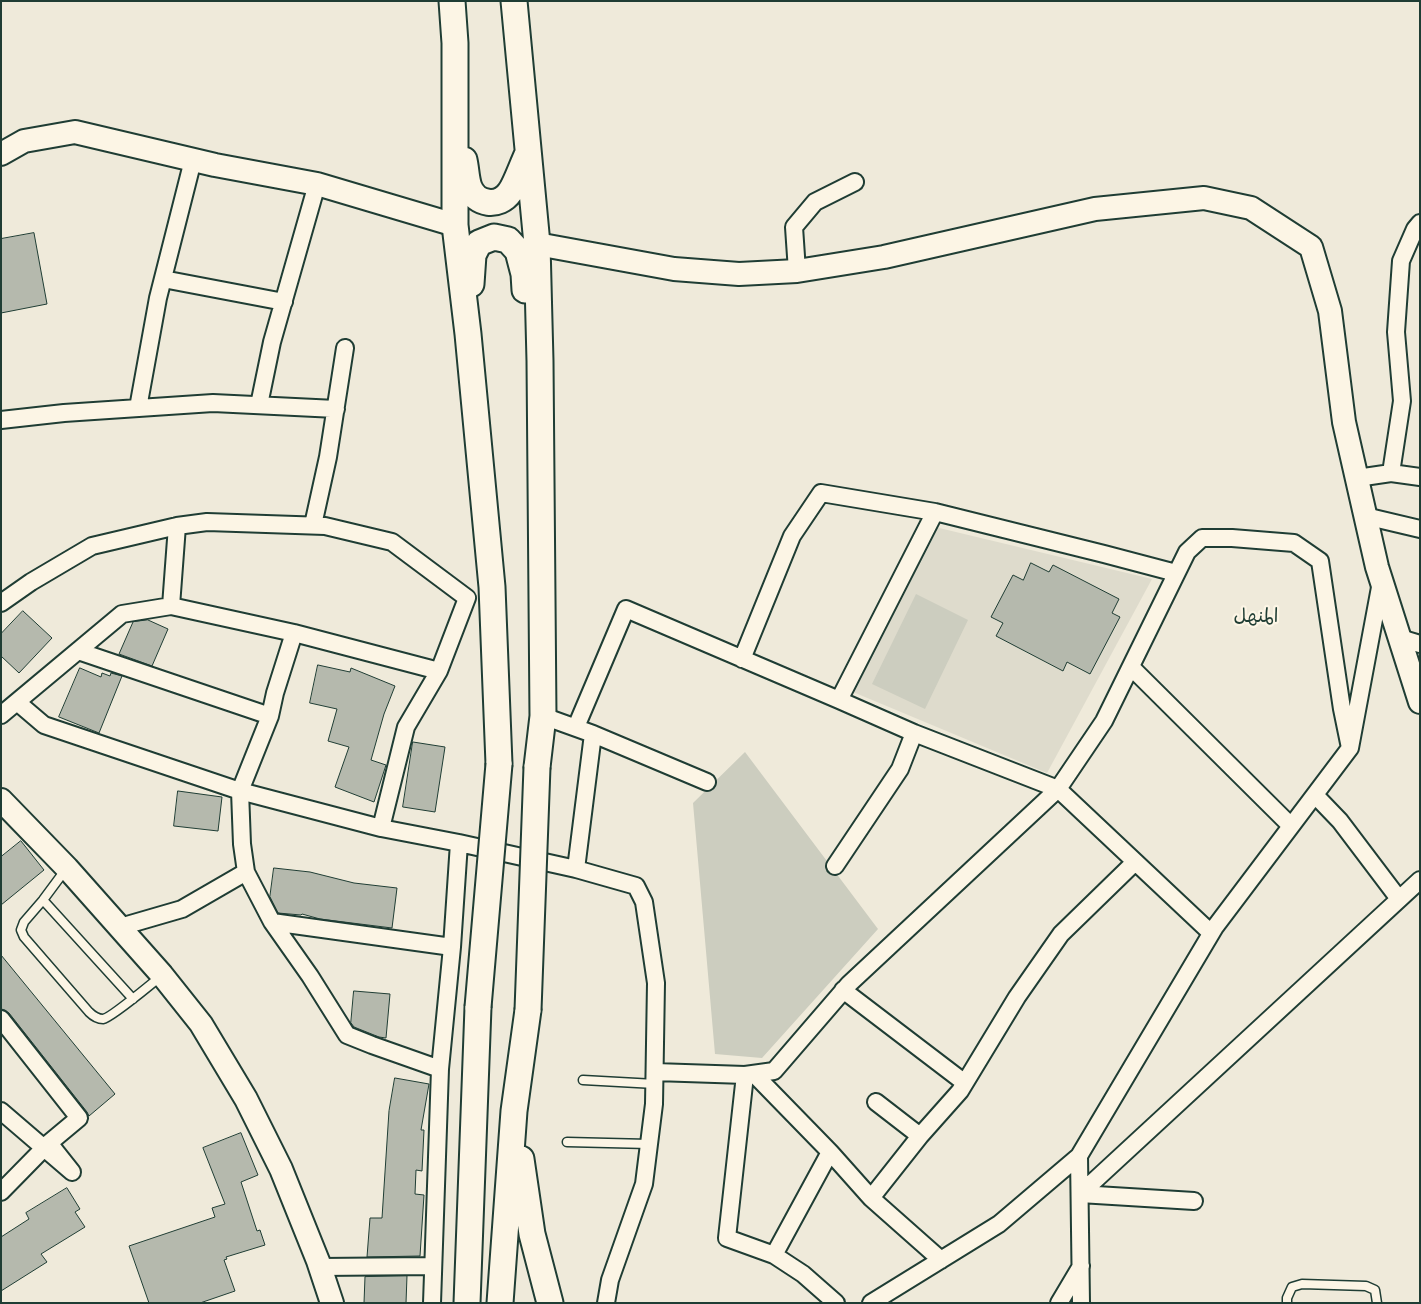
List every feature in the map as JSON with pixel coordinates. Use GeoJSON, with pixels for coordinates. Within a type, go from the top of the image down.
{"type":"FeatureCollection","features":[{"type":"Feature","properties":{"kind":"main road"},"geometry":{"type":"LineString","coordinates":[[452,1],[455,43],[455,225],[468,334],[492,588],[499,764],[478,1007],[467,1303]]}},
{"type":"Feature","properties":{"kind":"main road"},"geometry":{"type":"LineString","coordinates":[[500,1303],[514,1111],[528,1010],[537,767],[544,716],[540,361],[536,244],[514,1]]}},
{"type":"Feature","properties":{"kind":"main road"},"geometry":{"type":"LineString","coordinates":[[455,103],[469,188],[476,197],[488,203],[500,201],[510,192],[528,152]]}},
{"type":"Feature","properties":{"kind":"main road"},"geometry":{"type":"LineString","coordinates":[[468,334],[473,255],[480,243],[494,237],[508,240],[518,251],[524,274],[528,316],[540,361]]}},
{"type":"Feature","properties":{"kind":"main road"},"geometry":{"type":"LineString","coordinates":[[514,1111],[532,1234],[550,1303]]}},
{"type":"Feature","properties":{"kind":"street"},"geometry":{"type":"LineString","coordinates":[[1,154],[24,141],[75,132],[193,160],[317,184],[455,225]]}},
{"type":"Feature","properties":{"kind":"street"},"geometry":{"type":"LineString","coordinates":[[138,408],[158,298],[193,160]]}},
{"type":"Feature","properties":{"kind":"street"},"geometry":{"type":"LineString","coordinates":[[797,271],[794,227],[815,202],[855,182]]}},
{"type":"Feature","properties":{"kind":"street"},"geometry":{"type":"LineString","coordinates":[[259,405],[272,342],[317,184]]}},
{"type":"Feature","properties":{"kind":"street"},"geometry":{"type":"LineString","coordinates":[[536,244],[674,269],[739,274],[797,271],[884,257],[1094,209],[1204,198],[1251,208],[1311,247],[1330,311],[1344,422],[1365,516],[1381,580],[1410,641],[1420,702]]}},
{"type":"Feature","properties":{"kind":"street"},"geometry":{"type":"LineString","coordinates":[[1391,473],[1402,401],[1396,332],[1401,261],[1415,229],[1420,223]]}},
{"type":"Feature","properties":{"kind":"street"},"geometry":{"type":"LineString","coordinates":[[163,279],[284,302]]}},
{"type":"Feature","properties":{"kind":"street"},"geometry":{"type":"LineString","coordinates":[[313,525],[328,457],[345,348]]}},
{"type":"Feature","properties":{"kind":"street"},"geometry":{"type":"LineString","coordinates":[[1,420],[213,403],[336,410]]}},
{"type":"Feature","properties":{"kind":"street"},"geometry":{"type":"LineString","coordinates":[[1357,478],[1391,473],[1420,477]]}},
{"type":"Feature","properties":{"kind":"street"},"geometry":{"type":"LineString","coordinates":[[742,659],[792,536],[821,493],[935,512],[1176,573]]}},
{"type":"Feature","properties":{"kind":"street"},"geometry":{"type":"LineString","coordinates":[[839,700],[935,512]]}},
{"type":"Feature","properties":{"kind":"street"},"geometry":{"type":"LineString","coordinates":[[1365,516],[1420,529]]}},
{"type":"Feature","properties":{"kind":"street"},"geometry":{"type":"LineString","coordinates":[[1,603],[31,582],[92,546],[177,526],[207,522],[313,525],[325,526],[392,542],[466,598],[439,671],[406,727],[381,828]]}},
{"type":"Feature","properties":{"kind":"street"},"geometry":{"type":"LineString","coordinates":[[171,606],[177,526]]}},
{"type":"Feature","properties":{"kind":"street"},"geometry":{"type":"LineString","coordinates":[[655,1078],[750,1074],[774,1071],[843,990],[1058,789],[1104,721],[1187,552],[1202,538],[1232,538],[1294,543],[1320,561],[1342,709],[1350,748]]}},
{"type":"Feature","properties":{"kind":"street"},"geometry":{"type":"LineString","coordinates":[[871,1303],[999,1224],[1079,1156],[1211,933],[1350,748],[1381,580]]}},
{"type":"Feature","properties":{"kind":"street"},"geometry":{"type":"LineString","coordinates":[[1,715],[122,614],[171,606],[294,633],[439,671]]}},
{"type":"Feature","properties":{"kind":"street"},"geometry":{"type":"LineString","coordinates":[[576,727],[626,609],[914,734],[1058,789],[1211,933]]}},
{"type":"Feature","properties":{"kind":"street"},"geometry":{"type":"LineString","coordinates":[[294,633],[275,693],[270,716],[240,791],[242,844],[246,872],[272,922],[310,976],[347,1035],[440,1069]]}},
{"type":"Feature","properties":{"kind":"street"},"geometry":{"type":"LineString","coordinates":[[78,651],[270,716]]}},
{"type":"Feature","properties":{"kind":"street"},"geometry":{"type":"LineString","coordinates":[[1131,668],[1291,826]]}},
{"type":"Feature","properties":{"kind":"street"},"geometry":{"type":"LineString","coordinates":[[17,702],[44,725],[240,791],[381,828],[576,869],[636,886],[644,902],[656,983],[654,1104],[644,1184],[610,1280],[606,1303]]}},
{"type":"Feature","properties":{"kind":"street"},"geometry":{"type":"LineString","coordinates":[[544,716],[576,727],[707,782]]}},
{"type":"Feature","properties":{"kind":"street"},"geometry":{"type":"LineString","coordinates":[[576,869],[593,734]]}},
{"type":"Feature","properties":{"kind":"street"},"geometry":{"type":"LineString","coordinates":[[835,866],[900,768],[914,734]]}},
{"type":"Feature","properties":{"kind":"street"},"geometry":{"type":"LineString","coordinates":[[1315,795],[1340,821],[1399,900]]}},
{"type":"Feature","properties":{"kind":"street"},"geometry":{"type":"LineString","coordinates":[[1,800],[67,868],[120,927],[201,1024],[246,1099],[281,1169],[320,1267],[332,1303]]}},
{"type":"Feature","properties":{"kind":"street"},"geometry":{"type":"LineString","coordinates":[[432,1303],[440,1069],[452,946],[459,843]]}},
{"type":"Feature","properties":{"kind":"street"},"geometry":{"type":"LineString","coordinates":[[871,1198],[920,1136],[960,1091],[1016,997],[1061,934],[1135,862]]}},
{"type":"Feature","properties":{"kind":"street"},"geometry":{"type":"LineString","coordinates":[[120,927],[182,909],[246,872]]}},
{"type":"Feature","properties":{"kind":"street"},"geometry":{"type":"LineString","coordinates":[[1080,1194],[1420,880]]}},
{"type":"Feature","properties":{"kind":"street"},"geometry":{"type":"LineString","coordinates":[[272,922],[452,946]]}},
{"type":"Feature","properties":{"kind":"street"},"geometry":{"type":"LineString","coordinates":[[843,990],[965,1082]]}},
{"type":"Feature","properties":{"kind":"street"},"geometry":{"type":"LineString","coordinates":[[1,1019],[79,1118],[49,1143],[1,1192]]}},
{"type":"Feature","properties":{"kind":"street"},"geometry":{"type":"LineString","coordinates":[[750,1074],[830,1152],[871,1198],[941,1260]]}},
{"type":"Feature","properties":{"kind":"street"},"geometry":{"type":"LineString","coordinates":[[750,1074],[727,1238],[774,1255],[803,1274],[836,1303]]}},
{"type":"Feature","properties":{"kind":"street"},"geometry":{"type":"LineString","coordinates":[[876,1102],[920,1136]]}},
{"type":"Feature","properties":{"kind":"street"},"geometry":{"type":"LineString","coordinates":[[1,1111],[72,1172],[49,1143]]}},
{"type":"Feature","properties":{"kind":"street"},"geometry":{"type":"LineString","coordinates":[[774,1255],[830,1152]]}},
{"type":"Feature","properties":{"kind":"street"},"geometry":{"type":"LineString","coordinates":[[1079,1156],[1082,1264],[1081,1303]]}},
{"type":"Feature","properties":{"kind":"street"},"geometry":{"type":"LineString","coordinates":[[1080,1194],[1194,1201]]}},
{"type":"Feature","properties":{"kind":"street"},"geometry":{"type":"LineString","coordinates":[[1059,1303],[1082,1264]]}},
{"type":"Feature","properties":{"kind":"street"},"geometry":{"type":"LineString","coordinates":[[320,1267],[433,1266]]}},
{"type":"Feature","properties":{"kind":"lane"},"geometry":{"type":"LineString","coordinates":[[67,868],[24,922],[20,930],[24,938],[89,1012],[96,1018],[104,1019],[133,999],[162,975]]}},
{"type":"Feature","properties":{"kind":"lane"},"geometry":{"type":"LineString","coordinates":[[43,900],[133,999]]}},
{"type":"Feature","properties":{"kind":"lane"},"geometry":{"type":"LineString","coordinates":[[583,1080],[655,1078]]}},
{"type":"Feature","properties":{"kind":"lane"},"geometry":{"type":"LineString","coordinates":[[567,1142],[649,1144]]}},
{"type":"Feature","properties":{"kind":"lane"},"geometry":{"type":"LineString","coordinates":[[1287,1303],[1292,1287],[1302,1284],[1366,1286],[1375,1290],[1377,1303]]}},
{"type":"Feature","properties":{"kind":"shaded area"},"geometry":{"type":"Polygon","coordinates":[[[935,527],[1152,579],[1047,773],[853,692],[935,527]]]}},
{"type":"Feature","properties":{"kind":"shaded area"},"geometry":{"type":"Polygon","coordinates":[[[916,594],[968,620],[925,709],[872,684],[916,594]]]}},
{"type":"Feature","properties":{"kind":"shaded area"},"geometry":{"type":"Polygon","coordinates":[[[745,752],[878,929],[762,1058],[715,1054],[693,803],[745,752]]]}},
{"type":"Feature","properties":{"kind":"building"},"geometry":{"type":"Polygon","coordinates":[[[34,233],[47,304],[1,313],[1,239],[34,233]]]}},
{"type":"Feature","properties":{"kind":"building"},"geometry":{"type":"Polygon","coordinates":[[[1031,563],[1049,572],[1053,565],[1119,599],[1112,613],[1120,617],[1090,674],[1067,662],[1063,671],[996,636],[1003,623],[991,617],[1013,575],[1023,580],[1031,563]]]}},
{"type":"Feature","properties":{"kind":"building"},"geometry":{"type":"Polygon","coordinates":[[[23,611],[52,638],[19,673],[1,656],[1,634],[23,611]]]}},
{"type":"Feature","properties":{"kind":"building"},"geometry":{"type":"Polygon","coordinates":[[[148,620],[168,629],[152,666],[119,654],[133,622],[148,620]]]}},
{"type":"Feature","properties":{"kind":"building"},"geometry":{"type":"Polygon","coordinates":[[[318,665],[350,672],[351,668],[395,686],[384,714],[371,760],[386,765],[374,802],[335,787],[349,747],[328,741],[337,709],[310,703],[318,665]]]}},
{"type":"Feature","properties":{"kind":"building"},"geometry":{"type":"Polygon","coordinates":[[[80,668],[101,677],[102,673],[110,676],[111,673],[122,676],[99,733],[59,717],[80,668]]]}},
{"type":"Feature","properties":{"kind":"building"},"geometry":{"type":"Polygon","coordinates":[[[413,742],[445,747],[435,812],[403,807],[413,742]]]}},
{"type":"Feature","properties":{"kind":"building"},"geometry":{"type":"Polygon","coordinates":[[[178,791],[222,797],[218,831],[174,826],[178,791]]]}},
{"type":"Feature","properties":{"kind":"building"},"geometry":{"type":"Polygon","coordinates":[[[21,841],[44,870],[1,905],[1,857],[21,841]]]}},
{"type":"Feature","properties":{"kind":"building"},"geometry":{"type":"Polygon","coordinates":[[[274,868],[310,872],[354,883],[397,888],[392,928],[320,919],[302,914],[278,913],[270,897],[274,868]]]}},
{"type":"Feature","properties":{"kind":"building"},"geometry":{"type":"Polygon","coordinates":[[[1,955],[115,1094],[89,1116],[9,1013],[1,1009],[1,955]]]}},
{"type":"Feature","properties":{"kind":"building"},"geometry":{"type":"Polygon","coordinates":[[[354,991],[390,994],[386,1038],[354,1027],[351,1023],[354,991]]]}},
{"type":"Feature","properties":{"kind":"building"},"geometry":{"type":"Polygon","coordinates":[[[395,1078],[429,1084],[421,1130],[424,1130],[422,1171],[416,1170],[415,1194],[424,1195],[420,1256],[367,1257],[370,1218],[382,1218],[389,1111],[395,1078]]]}},
{"type":"Feature","properties":{"kind":"building"},"geometry":{"type":"Polygon","coordinates":[[[241,1133],[258,1175],[241,1182],[257,1231],[260,1230],[265,1245],[226,1257],[227,1259],[224,1260],[235,1291],[200,1303],[149,1303],[129,1246],[215,1217],[212,1208],[225,1204],[203,1148],[241,1133]]]}},
{"type":"Feature","properties":{"kind":"building"},"geometry":{"type":"Polygon","coordinates":[[[67,1188],[80,1209],[75,1212],[85,1227],[41,1254],[47,1262],[1,1291],[1,1237],[29,1219],[26,1213],[67,1188]]]}},
{"type":"Feature","properties":{"kind":"building"},"geometry":{"type":"Polygon","coordinates":[[[407,1276],[406,1303],[364,1303],[365,1277],[407,1276]]]}},
{"type":"Feature","properties":{"kind":"district","name":"المنهل"},"geometry":{"type":"Point","coordinates":[1256,619]}}]}
